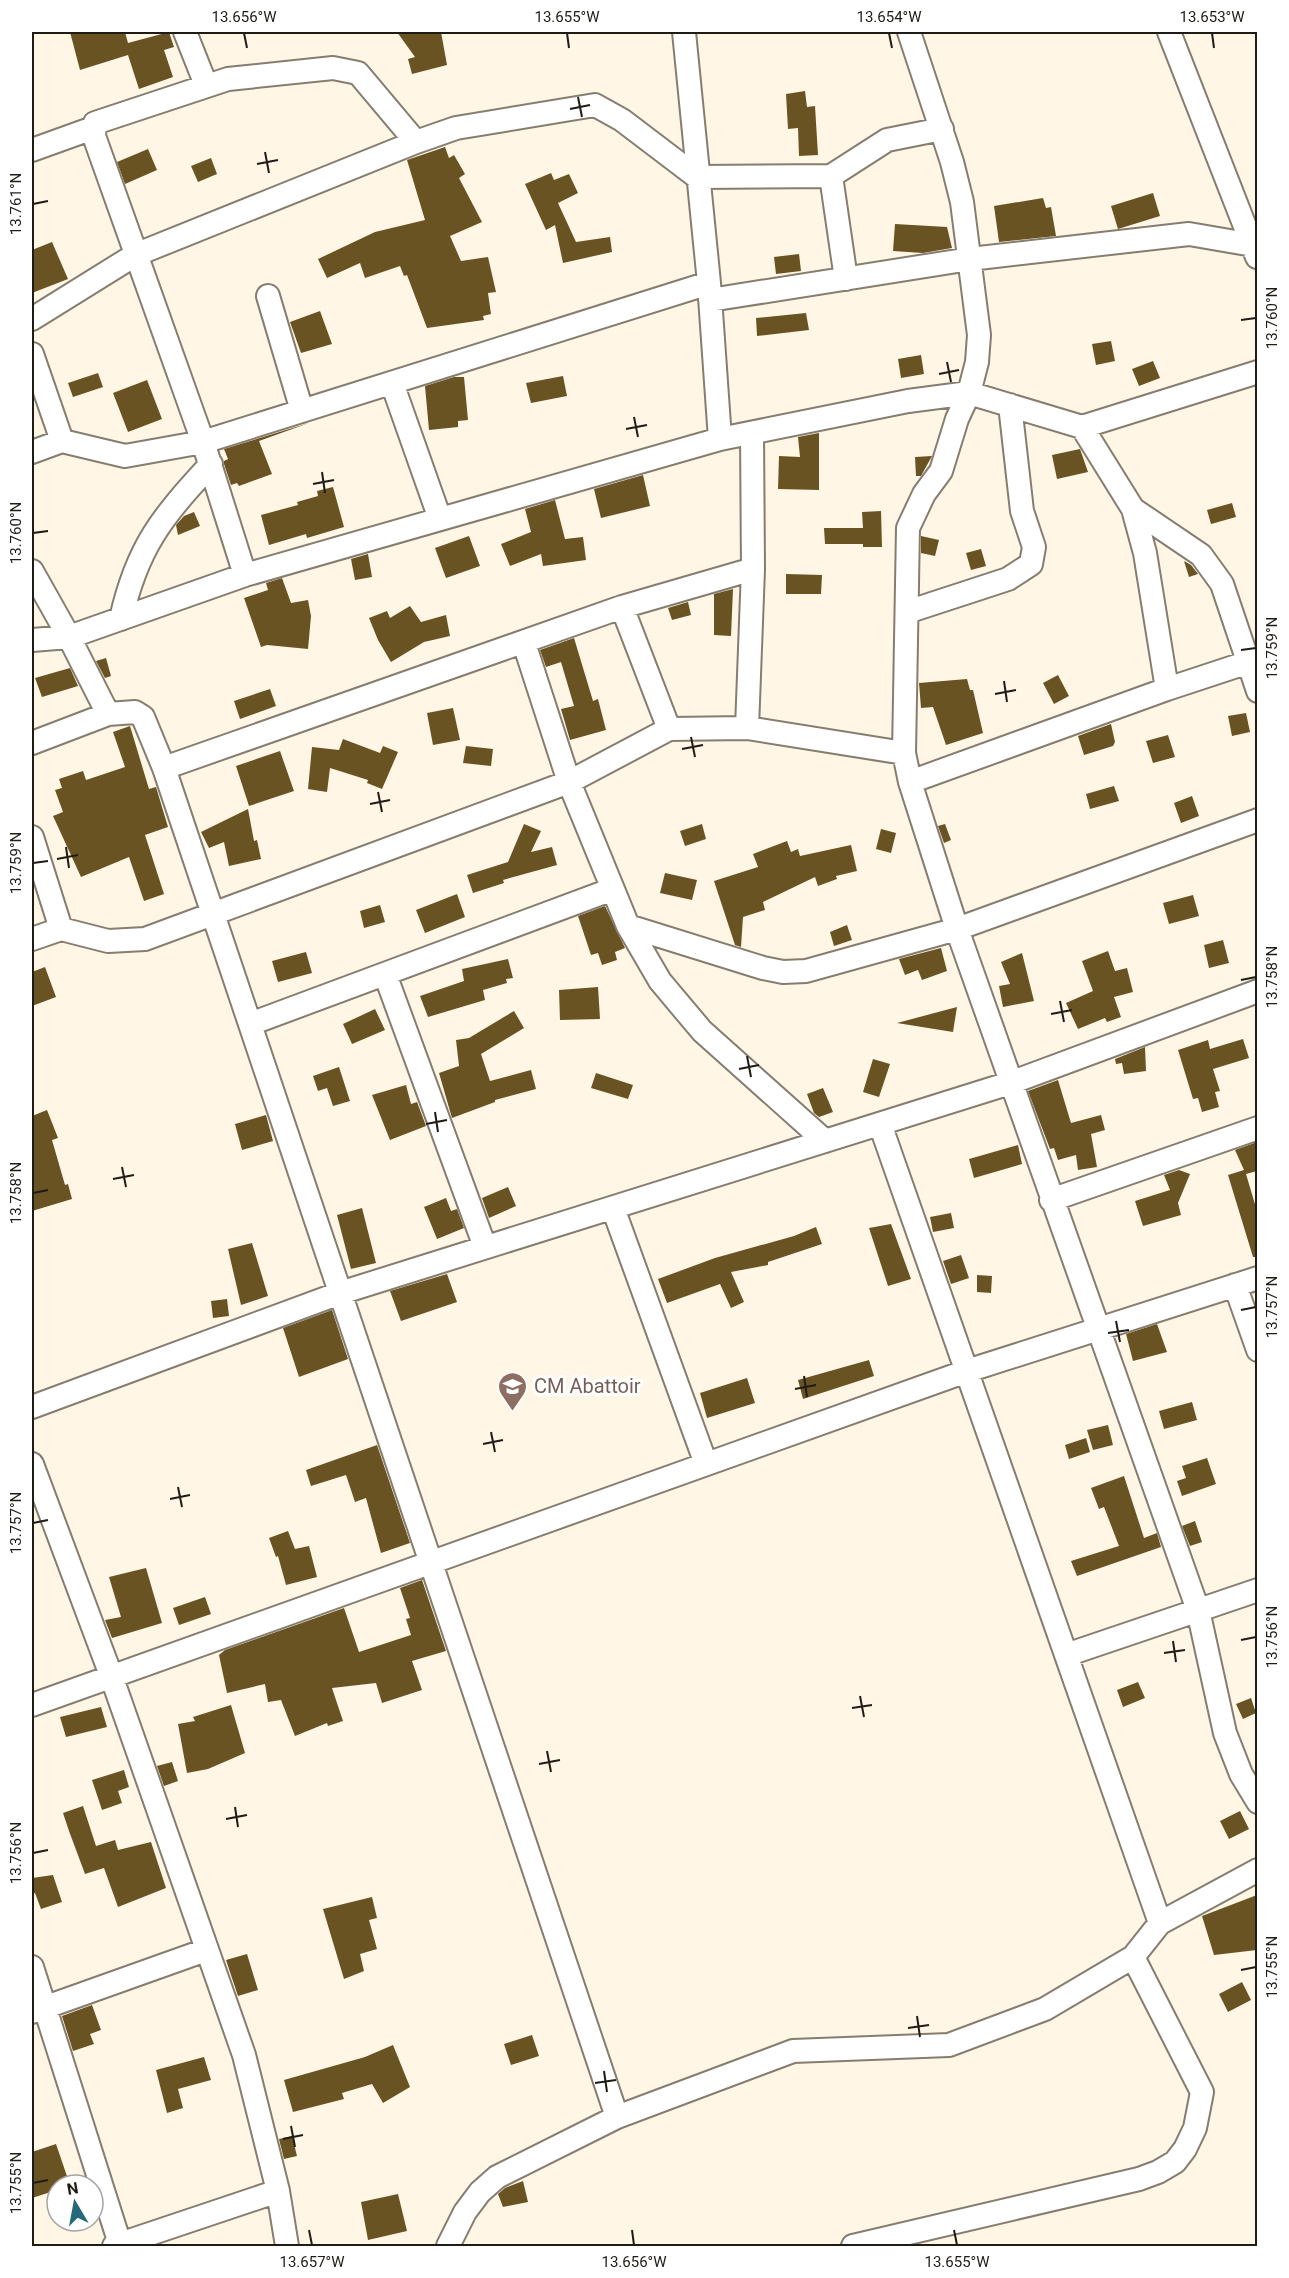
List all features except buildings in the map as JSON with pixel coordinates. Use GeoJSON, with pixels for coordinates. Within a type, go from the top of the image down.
{"type":"FeatureCollection","features":[{"type":"Feature","properties":{"kind":"street"},"geometry":{"type":"LineString","coordinates":[[185,32],[206,85]]}},
{"type":"Feature","properties":{"kind":"street"},"geometry":{"type":"LineString","coordinates":[[684,32],[710,291],[720,439]]}},
{"type":"Feature","properties":{"kind":"street"},"geometry":{"type":"LineString","coordinates":[[909,32],[942,129],[962,202],[979,335],[977,362],[969,393],[957,419],[941,471],[924,494],[908,528],[904,753],[910,782],[957,929],[1096,1329],[1198,1610],[1225,1733],[1241,1774],[1257,1802]]}},
{"type":"Feature","properties":{"kind":"street"},"geometry":{"type":"LineString","coordinates":[[1169,32],[1174,50],[1255,252]]}},
{"type":"Feature","properties":{"kind":"street"},"geometry":{"type":"LineString","coordinates":[[32,150],[93,128],[95,123],[206,85],[228,80],[333,68],[358,73],[416,142]]}},
{"type":"Feature","properties":{"kind":"street"},"geometry":{"type":"LineString","coordinates":[[32,319],[135,255],[456,128],[595,105],[622,120],[697,177],[831,176],[888,140],[942,129]]}},
{"type":"Feature","properties":{"kind":"street"},"geometry":{"type":"LineString","coordinates":[[93,128],[135,255],[203,442],[245,574]]}},
{"type":"Feature","properties":{"kind":"street"},"geometry":{"type":"LineString","coordinates":[[831,176],[846,279]]}},
{"type":"Feature","properties":{"kind":"street"},"geometry":{"type":"LineString","coordinates":[[32,452],[62,441],[125,456],[203,442],[392,383],[710,291],[846,279],[970,259],[1189,234],[1255,252]]}},
{"type":"Feature","properties":{"kind":"street"},"geometry":{"type":"LineString","coordinates":[[268,296],[302,411]]}},
{"type":"Feature","properties":{"kind":"street"},"geometry":{"type":"LineString","coordinates":[[32,354],[62,441]]}},
{"type":"Feature","properties":{"kind":"street"},"geometry":{"type":"LineString","coordinates":[[32,640],[69,637],[245,574],[720,439],[908,401],[969,393],[1082,427],[1257,372]]}},
{"type":"Feature","properties":{"kind":"street"},"geometry":{"type":"LineString","coordinates":[[392,383],[440,519]]}},
{"type":"Feature","properties":{"kind":"street"},"geometry":{"type":"LineString","coordinates":[[907,612],[1008,579],[1032,564],[1034,547],[1022,511],[1010,405]]}},
{"type":"Feature","properties":{"kind":"street"},"geometry":{"type":"LineString","coordinates":[[1082,427],[1132,509],[1145,553],[1167,689]]}},
{"type":"Feature","properties":{"kind":"street"},"geometry":{"type":"LineString","coordinates":[[747,728],[753,569],[752,433]]}},
{"type":"Feature","properties":{"kind":"street"},"geometry":{"type":"LineString","coordinates":[[121,619],[129,583],[154,529],[210,464]]}},
{"type":"Feature","properties":{"kind":"street"},"geometry":{"type":"LineString","coordinates":[[1132,509],[1201,555],[1222,584],[1252,661],[1257,691]]}},
{"type":"Feature","properties":{"kind":"street"},"geometry":{"type":"LineString","coordinates":[[164,768],[622,607],[753,569]]}},
{"type":"Feature","properties":{"kind":"street"},"geometry":{"type":"LineString","coordinates":[[32,571],[108,714]]}},
{"type":"Feature","properties":{"kind":"street"},"geometry":{"type":"LineString","coordinates":[[622,607],[669,729]]}},
{"type":"Feature","properties":{"kind":"street"},"geometry":{"type":"LineString","coordinates":[[524,643],[569,782],[628,926],[660,981],[702,1031],[825,1142]]}},
{"type":"Feature","properties":{"kind":"street"},"geometry":{"type":"LineString","coordinates":[[910,782],[1167,689],[1252,661]]}},
{"type":"Feature","properties":{"kind":"street"},"geometry":{"type":"LineString","coordinates":[[32,743],[108,714],[135,712],[142,717],[164,768],[617,2117]]}},
{"type":"Feature","properties":{"kind":"street"},"geometry":{"type":"LineString","coordinates":[[32,939],[61,929],[108,941],[145,939],[569,782],[669,729],[747,728],[904,753]]}},
{"type":"Feature","properties":{"kind":"street"},"geometry":{"type":"LineString","coordinates":[[628,926],[763,968],[783,972],[806,971],[957,929],[1257,820]]}},
{"type":"Feature","properties":{"kind":"street"},"geometry":{"type":"LineString","coordinates":[[32,837],[61,929]]}},
{"type":"Feature","properties":{"kind":"street"},"geometry":{"type":"LineString","coordinates":[[249,1024],[613,889]]}},
{"type":"Feature","properties":{"kind":"street"},"geometry":{"type":"LineString","coordinates":[[386,974],[485,1247]]}},
{"type":"Feature","properties":{"kind":"street"},"geometry":{"type":"LineString","coordinates":[[32,1407],[340,1293],[1010,1083],[1257,991]]}},
{"type":"Feature","properties":{"kind":"street"},"geometry":{"type":"LineString","coordinates":[[880,1124],[1160,1923]]}},
{"type":"Feature","properties":{"kind":"street"},"geometry":{"type":"LineString","coordinates":[[1051,1200],[1257,1128]]}},
{"type":"Feature","properties":{"kind":"street"},"geometry":{"type":"LineString","coordinates":[[613,1208],[706,1464]]}},
{"type":"Feature","properties":{"kind":"street"},"geometry":{"type":"LineString","coordinates":[[32,1706],[967,1371],[1257,1278]]}},
{"type":"Feature","properties":{"kind":"street"},"geometry":{"type":"LineString","coordinates":[[1235,1285],[1257,1350]]}},
{"type":"Feature","properties":{"kind":"street"},"geometry":{"type":"LineString","coordinates":[[32,1464],[112,1678],[244,2055],[278,2191],[287,2247]]}},
{"type":"Feature","properties":{"kind":"street"},"geometry":{"type":"LineString","coordinates":[[1066,1655],[1257,1590]]}},
{"type":"Feature","properties":{"kind":"street"},"geometry":{"type":"LineString","coordinates":[[448,2247],[465,2212],[480,2192],[497,2177],[617,2117],[793,2051],[949,2045],[1045,2009],[1133,1957],[1160,1923],[1257,1870]]}},
{"type":"Feature","properties":{"kind":"street"},"geometry":{"type":"LineString","coordinates":[[38,2010],[206,1950]]}},
{"type":"Feature","properties":{"kind":"street"},"geometry":{"type":"LineString","coordinates":[[854,2247],[1139,2179],[1175,2162],[1195,2128],[1202,2092],[1133,1957]]}},
{"type":"Feature","properties":{"kind":"street"},"geometry":{"type":"LineString","coordinates":[[32,1967],[38,2010],[117,2245],[278,2191]]}},
{"type":"Feature","properties":{"kind":"place","name":"CM Abattoir"},"geometry":{"type":"Point","coordinates":[513,1412]}}]}
